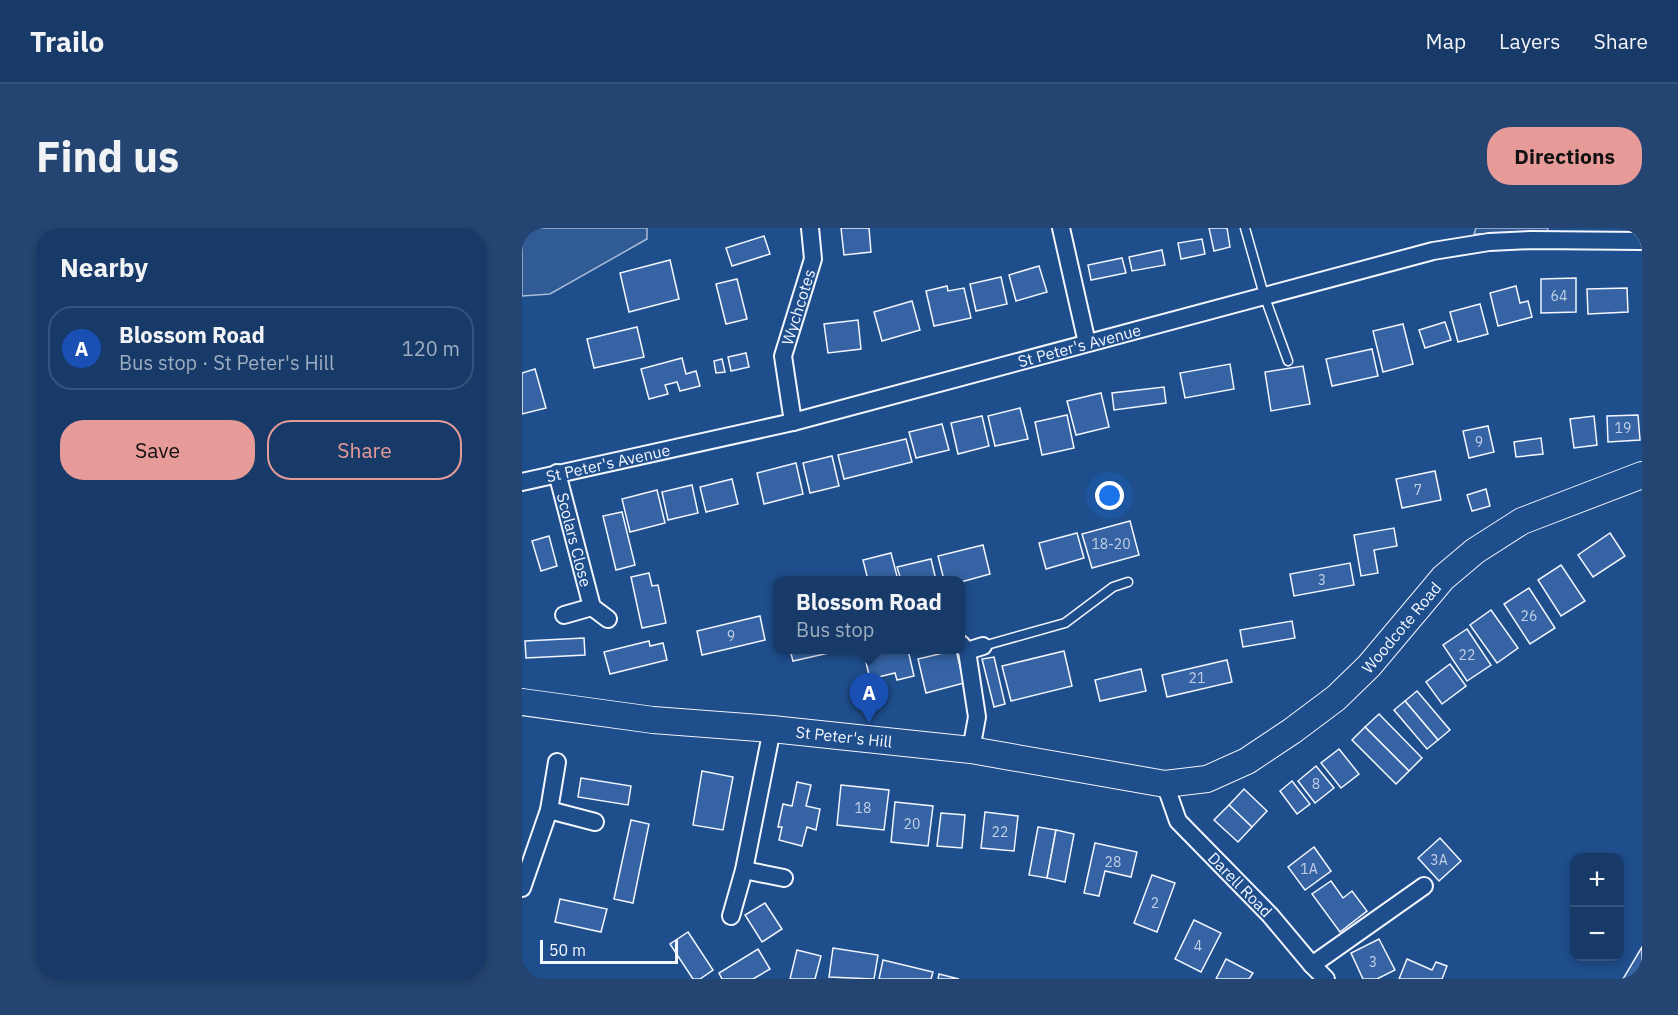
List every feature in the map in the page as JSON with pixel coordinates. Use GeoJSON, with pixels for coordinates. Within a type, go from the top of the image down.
{"type":"FeatureCollection","features":[{"type":"Feature","properties":{"kind":"main road","name":"Woodcote Road"},"geometry":{"type":"LineString","coordinates":[[1165,784],[1207,779],[1247,761],[1293,731],[1336,698],[1369,666],[1443,578],[1475,551],[1522,521],[1642,475]]}},
{"type":"Feature","properties":{"kind":"main road","name":"St Peter's Hill"},"geometry":{"type":"LineString","coordinates":[[522,702],[653,720],[772,729],[971,750],[1165,784]]}},
{"type":"Feature","properties":{"kind":"street","name":"Wychcotes"},"geometry":{"type":"LineString","coordinates":[[793,422],[783,356],[813,259],[810,228]]}},
{"type":"Feature","properties":{"kind":"street"},"geometry":{"type":"LineString","coordinates":[[1061,228],[1087,343]]}},
{"type":"Feature","properties":{"kind":"street","name":"St Peter's Avenue"},"geometry":{"type":"LineString","coordinates":[[522,482],[557,472],[793,422],[1433,251],[1532,234],[1642,241]]}},
{"type":"Feature","properties":{"kind":"street","name":"Scolars Close"},"geometry":{"type":"LineString","coordinates":[[557,472],[592,607],[608,619]]}},
{"type":"Feature","properties":{"kind":"street","name":"Scolars Close"},"geometry":{"type":"LineString","coordinates":[[564,615],[592,607]]}},
{"type":"Feature","properties":{"kind":"street"},"geometry":{"type":"LineString","coordinates":[[970,647],[977,717],[971,750]]}},
{"type":"Feature","properties":{"kind":"street"},"geometry":{"type":"LineString","coordinates":[[731,916],[744,870],[772,729]]}},
{"type":"Feature","properties":{"kind":"street"},"geometry":{"type":"LineString","coordinates":[[522,888],[549,810],[557,762]]}},
{"type":"Feature","properties":{"kind":"street","name":"Darell Road"},"geometry":{"type":"LineString","coordinates":[[1165,784],[1178,821],[1270,915],[1312,966],[1326,979]]}},
{"type":"Feature","properties":{"kind":"street"},"geometry":{"type":"LineString","coordinates":[[549,810],[595,822]]}},
{"type":"Feature","properties":{"kind":"street"},"geometry":{"type":"LineString","coordinates":[[744,870],[784,878]]}},
{"type":"Feature","properties":{"kind":"street"},"geometry":{"type":"LineString","coordinates":[[1312,966],[1424,886]]}},
{"type":"Feature","properties":{"kind":"lane"},"geometry":{"type":"LineString","coordinates":[[1245,228],[1264,295],[1288,361]]}},
{"type":"Feature","properties":{"kind":"lane"},"geometry":{"type":"LineString","coordinates":[[970,647],[1065,623],[1113,587],[1128,582]]}},
{"type":"Feature","properties":{"kind":"shaded area"},"geometry":{"type":"Polygon","coordinates":[[[532,228],[647,228],[647,239],[550,294],[522,296],[522,237],[532,228]]]}},
{"type":"Feature","properties":{"kind":"shaded area"},"geometry":{"type":"Polygon","coordinates":[[[1476,228],[1548,228],[1547,232],[1474,234],[1476,228]]]}},
{"type":"Feature","properties":{"kind":"building"},"geometry":{"type":"Polygon","coordinates":[[[841,228],[869,228],[871,252],[844,255],[841,228]]]}},
{"type":"Feature","properties":{"kind":"building"},"geometry":{"type":"Polygon","coordinates":[[[1209,228],[1227,228],[1230,247],[1214,251],[1209,228]]]}},
{"type":"Feature","properties":{"kind":"building"},"geometry":{"type":"Polygon","coordinates":[[[764,236],[770,254],[732,266],[726,248],[764,236]]]}},
{"type":"Feature","properties":{"kind":"building"},"geometry":{"type":"Polygon","coordinates":[[[1202,239],[1205,254],[1181,259],[1178,243],[1202,239]]]}},
{"type":"Feature","properties":{"kind":"building"},"geometry":{"type":"Polygon","coordinates":[[[1162,250],[1165,265],[1132,271],[1129,257],[1162,250]]]}},
{"type":"Feature","properties":{"kind":"building"},"geometry":{"type":"Polygon","coordinates":[[[1122,258],[1126,273],[1091,280],[1088,265],[1122,258]]]}},
{"type":"Feature","properties":{"kind":"building"},"geometry":{"type":"Polygon","coordinates":[[[670,260],[679,299],[629,312],[620,273],[670,260]]]}},
{"type":"Feature","properties":{"kind":"building"},"geometry":{"type":"Polygon","coordinates":[[[1039,266],[1047,292],[1016,301],[1009,275],[1039,266]]]}},
{"type":"Feature","properties":{"kind":"building"},"geometry":{"type":"Polygon","coordinates":[[[1001,277],[1007,304],[976,311],[970,284],[1001,277]]]}},
{"type":"Feature","properties":{"kind":"building"},"geometry":{"type":"Polygon","coordinates":[[[1576,278],[1576,312],[1541,313],[1541,279],[1576,278]]]}},
{"type":"Feature","properties":{"kind":"building"},"geometry":{"type":"Polygon","coordinates":[[[737,279],[747,319],[726,324],[716,284],[737,279]]]}},
{"type":"Feature","properties":{"kind":"building"},"geometry":{"type":"Polygon","coordinates":[[[947,286],[948,291],[964,288],[971,318],[934,326],[926,291],[947,286]]]}},
{"type":"Feature","properties":{"kind":"building"},"geometry":{"type":"Polygon","coordinates":[[[1516,286],[1520,303],[1528,301],[1532,317],[1498,326],[1490,293],[1516,286]]]}},
{"type":"Feature","properties":{"kind":"building"},"geometry":{"type":"Polygon","coordinates":[[[1627,288],[1628,312],[1588,314],[1587,289],[1627,288]]]}},
{"type":"Feature","properties":{"kind":"building"},"geometry":{"type":"Polygon","coordinates":[[[912,301],[920,330],[882,341],[874,312],[912,301]]]}},
{"type":"Feature","properties":{"kind":"building"},"geometry":{"type":"Polygon","coordinates":[[[1480,304],[1488,334],[1458,342],[1450,312],[1480,304]]]}},
{"type":"Feature","properties":{"kind":"building"},"geometry":{"type":"Polygon","coordinates":[[[858,320],[861,349],[828,353],[824,324],[858,320]]]}},
{"type":"Feature","properties":{"kind":"building"},"geometry":{"type":"Polygon","coordinates":[[[1445,322],[1451,340],[1425,348],[1419,330],[1445,322]]]}},
{"type":"Feature","properties":{"kind":"building"},"geometry":{"type":"Polygon","coordinates":[[[1403,324],[1413,364],[1383,372],[1373,331],[1403,324]]]}},
{"type":"Feature","properties":{"kind":"building"},"geometry":{"type":"Polygon","coordinates":[[[637,327],[644,357],[594,368],[587,339],[637,327]]]}},
{"type":"Feature","properties":{"kind":"building"},"geometry":{"type":"Polygon","coordinates":[[[1372,349],[1378,376],[1332,386],[1326,359],[1372,349]]]}},
{"type":"Feature","properties":{"kind":"building"},"geometry":{"type":"Polygon","coordinates":[[[746,353],[749,367],[731,371],[728,357],[746,353]]]}},
{"type":"Feature","properties":{"kind":"building"},"geometry":{"type":"Polygon","coordinates":[[[682,358],[686,374],[696,371],[700,386],[680,391],[677,382],[665,385],[668,394],[649,399],[641,369],[682,358]]]}},
{"type":"Feature","properties":{"kind":"building"},"geometry":{"type":"Polygon","coordinates":[[[722,359],[725,372],[716,373],[714,361],[722,359]]]}},
{"type":"Feature","properties":{"kind":"building"},"geometry":{"type":"Polygon","coordinates":[[[1230,364],[1234,389],[1185,398],[1180,373],[1230,364]]]}},
{"type":"Feature","properties":{"kind":"building"},"geometry":{"type":"Polygon","coordinates":[[[1303,366],[1310,404],[1271,411],[1265,372],[1303,366]]]}},
{"type":"Feature","properties":{"kind":"building"},"geometry":{"type":"Polygon","coordinates":[[[535,369],[546,408],[522,414],[522,373],[535,369]]]}},
{"type":"Feature","properties":{"kind":"building"},"geometry":{"type":"Polygon","coordinates":[[[1164,387],[1166,403],[1114,410],[1112,393],[1164,387]]]}},
{"type":"Feature","properties":{"kind":"building"},"geometry":{"type":"Polygon","coordinates":[[[1101,393],[1109,427],[1076,435],[1067,401],[1101,393]]]}},
{"type":"Feature","properties":{"kind":"building"},"geometry":{"type":"Polygon","coordinates":[[[1020,408],[1028,439],[995,446],[988,416],[1020,408]]]}},
{"type":"Feature","properties":{"kind":"building"},"geometry":{"type":"Polygon","coordinates":[[[1067,415],[1074,448],[1042,455],[1035,422],[1067,415]]]}},
{"type":"Feature","properties":{"kind":"building"},"geometry":{"type":"Polygon","coordinates":[[[1638,415],[1640,440],[1608,442],[1607,416],[1638,415]]]}},
{"type":"Feature","properties":{"kind":"building"},"geometry":{"type":"Polygon","coordinates":[[[982,416],[989,446],[958,454],[951,423],[982,416]]]}},
{"type":"Feature","properties":{"kind":"building"},"geometry":{"type":"Polygon","coordinates":[[[1594,416],[1597,445],[1574,448],[1570,419],[1594,416]]]}},
{"type":"Feature","properties":{"kind":"building"},"geometry":{"type":"Polygon","coordinates":[[[942,424],[949,450],[916,458],[909,432],[942,424]]]}},
{"type":"Feature","properties":{"kind":"building"},"geometry":{"type":"Polygon","coordinates":[[[1488,426],[1494,452],[1469,458],[1463,431],[1488,426]]]}},
{"type":"Feature","properties":{"kind":"building"},"geometry":{"type":"Polygon","coordinates":[[[1541,438],[1543,454],[1516,457],[1514,442],[1541,438]]]}},
{"type":"Feature","properties":{"kind":"building"},"geometry":{"type":"Polygon","coordinates":[[[906,439],[912,462],[844,479],[838,455],[906,439]]]}},
{"type":"Feature","properties":{"kind":"building"},"geometry":{"type":"Polygon","coordinates":[[[832,456],[839,486],[810,493],[803,463],[832,456]]]}},
{"type":"Feature","properties":{"kind":"building"},"geometry":{"type":"Polygon","coordinates":[[[796,463],[803,494],[764,504],[757,473],[796,463]]]}},
{"type":"Feature","properties":{"kind":"building"},"geometry":{"type":"Polygon","coordinates":[[[1435,471],[1441,500],[1402,508],[1396,479],[1435,471]]]}},
{"type":"Feature","properties":{"kind":"building"},"geometry":{"type":"Polygon","coordinates":[[[732,479],[738,504],[706,512],[700,487],[732,479]]]}},
{"type":"Feature","properties":{"kind":"building"},"geometry":{"type":"Polygon","coordinates":[[[692,485],[698,513],[668,520],[662,492],[692,485]]]}},
{"type":"Feature","properties":{"kind":"building"},"geometry":{"type":"Polygon","coordinates":[[[1486,489],[1490,506],[1472,511],[1467,495],[1486,489]]]}},
{"type":"Feature","properties":{"kind":"building"},"geometry":{"type":"Polygon","coordinates":[[[657,490],[665,523],[630,532],[622,499],[657,490]]]}},
{"type":"Feature","properties":{"kind":"building"},"geometry":{"type":"Polygon","coordinates":[[[622,512],[635,565],[616,570],[603,516],[622,512]]]}},
{"type":"Feature","properties":{"kind":"building"},"geometry":{"type":"Polygon","coordinates":[[[1130,521],[1139,555],[1092,568],[1082,534],[1130,521]]]}},
{"type":"Feature","properties":{"kind":"building"},"geometry":{"type":"Polygon","coordinates":[[[1394,528],[1397,546],[1374,550],[1378,573],[1361,576],[1354,535],[1394,528]]]}},
{"type":"Feature","properties":{"kind":"building"},"geometry":{"type":"Polygon","coordinates":[[[1077,533],[1084,558],[1046,569],[1039,543],[1077,533]]]}},
{"type":"Feature","properties":{"kind":"building"},"geometry":{"type":"Polygon","coordinates":[[[1610,533],[1625,556],[1593,577],[1578,555],[1610,533]]]}},
{"type":"Feature","properties":{"kind":"building"},"geometry":{"type":"Polygon","coordinates":[[[549,536],[557,566],[541,571],[532,541],[549,536]]]}},
{"type":"Feature","properties":{"kind":"building"},"geometry":{"type":"Polygon","coordinates":[[[983,545],[990,574],[965,581],[965,576],[943,576],[938,556],[983,545]]]}},
{"type":"Feature","properties":{"kind":"building"},"geometry":{"type":"Polygon","coordinates":[[[891,553],[897,576],[867,576],[863,560],[891,553]]]}},
{"type":"Feature","properties":{"kind":"building"},"geometry":{"type":"Polygon","coordinates":[[[931,559],[935,576],[900,576],[897,567],[931,559]]]}},
{"type":"Feature","properties":{"kind":"building"},"geometry":{"type":"Polygon","coordinates":[[[1350,563],[1354,585],[1294,596],[1290,574],[1350,563]]]}},
{"type":"Feature","properties":{"kind":"building"},"geometry":{"type":"Polygon","coordinates":[[[1561,565],[1585,601],[1561,616],[1538,580],[1561,565]]]}},
{"type":"Feature","properties":{"kind":"building"},"geometry":{"type":"Polygon","coordinates":[[[649,573],[652,586],[658,585],[666,623],[642,628],[631,577],[649,573]]]}},
{"type":"Feature","properties":{"kind":"building"},"geometry":{"type":"Polygon","coordinates":[[[1529,588],[1555,628],[1530,644],[1504,604],[1529,588]]]}},
{"type":"Feature","properties":{"kind":"building"},"geometry":{"type":"Polygon","coordinates":[[[1491,610],[1518,648],[1497,663],[1470,625],[1491,610]]]}},
{"type":"Feature","properties":{"kind":"building"},"geometry":{"type":"Polygon","coordinates":[[[760,616],[765,640],[702,655],[697,631],[760,616]]]}},
{"type":"Feature","properties":{"kind":"building"},"geometry":{"type":"Polygon","coordinates":[[[1292,621],[1295,638],[1243,647],[1240,630],[1292,621]]]}},
{"type":"Feature","properties":{"kind":"building"},"geometry":{"type":"Polygon","coordinates":[[[1467,629],[1491,665],[1467,681],[1443,645],[1467,629]]]}},
{"type":"Feature","properties":{"kind":"building"},"geometry":{"type":"Polygon","coordinates":[[[584,638],[585,655],[526,658],[525,641],[584,638]]]}},
{"type":"Feature","properties":{"kind":"building"},"geometry":{"type":"Polygon","coordinates":[[[649,641],[650,646],[663,643],[667,660],[610,674],[604,652],[649,641]]]}},
{"type":"Feature","properties":{"kind":"building"},"geometry":{"type":"Polygon","coordinates":[[[1064,651],[1072,686],[1011,701],[1002,666],[1064,651]]]}},
{"type":"Feature","properties":{"kind":"building"},"geometry":{"type":"Polygon","coordinates":[[[791,654],[824,654],[793,661],[791,654]]]}},
{"type":"Feature","properties":{"kind":"building"},"geometry":{"type":"Polygon","coordinates":[[[864,654],[909,654],[914,676],[897,680],[895,673],[870,679],[864,654]]]}},
{"type":"Feature","properties":{"kind":"building"},"geometry":{"type":"Polygon","coordinates":[[[939,654],[957,654],[964,683],[926,693],[918,659],[939,654]]]}},
{"type":"Feature","properties":{"kind":"building"},"geometry":{"type":"Polygon","coordinates":[[[994,657],[1005,704],[994,707],[982,659],[994,657]]]}},
{"type":"Feature","properties":{"kind":"building"},"geometry":{"type":"Polygon","coordinates":[[[1227,660],[1232,682],[1167,697],[1162,675],[1227,660]]]}},
{"type":"Feature","properties":{"kind":"building"},"geometry":{"type":"Polygon","coordinates":[[[1450,664],[1466,686],[1442,704],[1426,682],[1450,664]]]}},
{"type":"Feature","properties":{"kind":"building"},"geometry":{"type":"Polygon","coordinates":[[[1141,669],[1146,691],[1100,701],[1095,680],[1141,669]]]}},
{"type":"Feature","properties":{"kind":"building"},"geometry":{"type":"Polygon","coordinates":[[[1417,691],[1450,730],[1438,740],[1405,701],[1417,691]]]}},
{"type":"Feature","properties":{"kind":"building"},"geometry":{"type":"Polygon","coordinates":[[[1405,701],[1438,740],[1427,749],[1394,710],[1405,701]]]}},
{"type":"Feature","properties":{"kind":"building"},"geometry":{"type":"Polygon","coordinates":[[[1379,714],[1422,758],[1409,771],[1365,727],[1379,714]]]}},
{"type":"Feature","properties":{"kind":"building"},"geometry":{"type":"Polygon","coordinates":[[[1365,727],[1409,771],[1396,784],[1352,740],[1365,727]]]}},
{"type":"Feature","properties":{"kind":"building"},"geometry":{"type":"Polygon","coordinates":[[[1339,749],[1359,774],[1341,788],[1321,763],[1339,749]]]}},
{"type":"Feature","properties":{"kind":"building"},"geometry":{"type":"Polygon","coordinates":[[[1316,766],[1334,788],[1315,803],[1298,781],[1316,766]]]}},
{"type":"Feature","properties":{"kind":"building"},"geometry":{"type":"Polygon","coordinates":[[[702,771],[733,777],[723,830],[693,825],[702,771]]]}},
{"type":"Feature","properties":{"kind":"building"},"geometry":{"type":"Polygon","coordinates":[[[581,778],[631,786],[628,805],[578,797],[581,778]]]}},
{"type":"Feature","properties":{"kind":"building"},"geometry":{"type":"Polygon","coordinates":[[[1292,781],[1310,804],[1297,814],[1280,791],[1292,781]]]}},
{"type":"Feature","properties":{"kind":"building"},"geometry":{"type":"Polygon","coordinates":[[[797,782],[811,785],[806,806],[820,809],[816,830],[807,827],[802,846],[779,840],[782,827],[778,827],[783,804],[792,806],[797,782]]]}},
{"type":"Feature","properties":{"kind":"building"},"geometry":{"type":"Polygon","coordinates":[[[841,785],[889,790],[884,830],[837,825],[841,785]]]}},
{"type":"Feature","properties":{"kind":"building"},"geometry":{"type":"Polygon","coordinates":[[[1244,789],[1267,811],[1252,827],[1229,805],[1244,789]]]}},
{"type":"Feature","properties":{"kind":"building"},"geometry":{"type":"Polygon","coordinates":[[[895,802],[933,806],[928,846],[891,842],[895,802]]]}},
{"type":"Feature","properties":{"kind":"building"},"geometry":{"type":"Polygon","coordinates":[[[1229,805],[1252,827],[1238,842],[1214,820],[1229,805]]]}},
{"type":"Feature","properties":{"kind":"building"},"geometry":{"type":"Polygon","coordinates":[[[985,812],[1018,816],[1014,851],[981,848],[985,812]]]}},
{"type":"Feature","properties":{"kind":"building"},"geometry":{"type":"Polygon","coordinates":[[[941,813],[965,815],[962,848],[937,846],[941,813]]]}},
{"type":"Feature","properties":{"kind":"building"},"geometry":{"type":"Polygon","coordinates":[[[631,820],[649,824],[633,903],[614,899],[631,820]]]}},
{"type":"Feature","properties":{"kind":"building"},"geometry":{"type":"Polygon","coordinates":[[[1038,827],[1056,830],[1047,878],[1029,875],[1038,827]]]}},
{"type":"Feature","properties":{"kind":"building"},"geometry":{"type":"Polygon","coordinates":[[[1056,830],[1074,834],[1065,882],[1047,878],[1056,830]]]}},
{"type":"Feature","properties":{"kind":"building"},"geometry":{"type":"Polygon","coordinates":[[[1440,838],[1461,861],[1439,881],[1418,858],[1440,838]]]}},
{"type":"Feature","properties":{"kind":"building"},"geometry":{"type":"Polygon","coordinates":[[[1095,843],[1137,852],[1131,877],[1105,871],[1099,896],[1084,893],[1095,843]]]}},
{"type":"Feature","properties":{"kind":"building"},"geometry":{"type":"Polygon","coordinates":[[[1314,847],[1331,871],[1305,890],[1288,867],[1314,847]]]}},
{"type":"Feature","properties":{"kind":"building"},"geometry":{"type":"Polygon","coordinates":[[[1152,875],[1175,883],[1157,932],[1134,923],[1152,875]]]}},
{"type":"Feature","properties":{"kind":"building"},"geometry":{"type":"Polygon","coordinates":[[[1331,881],[1343,898],[1352,891],[1367,911],[1340,932],[1312,894],[1331,881]]]}},
{"type":"Feature","properties":{"kind":"building"},"geometry":{"type":"Polygon","coordinates":[[[560,899],[607,909],[601,932],[555,922],[560,899]]]}},
{"type":"Feature","properties":{"kind":"building"},"geometry":{"type":"Polygon","coordinates":[[[765,903],[782,929],[762,942],[745,915],[765,903]]]}},
{"type":"Feature","properties":{"kind":"building"},"geometry":{"type":"Polygon","coordinates":[[[1194,920],[1221,933],[1201,972],[1175,959],[1194,920]]]}},
{"type":"Feature","properties":{"kind":"building"},"geometry":{"type":"Polygon","coordinates":[[[688,932],[713,970],[700,979],[693,979],[670,944],[688,932]]]}},
{"type":"Feature","properties":{"kind":"building"},"geometry":{"type":"Polygon","coordinates":[[[1379,939],[1395,970],[1377,979],[1363,979],[1351,953],[1379,939]]]}},
{"type":"Feature","properties":{"kind":"building"},"geometry":{"type":"Polygon","coordinates":[[[1642,947],[1642,979],[1623,979],[1642,947]]]}},
{"type":"Feature","properties":{"kind":"building"},"geometry":{"type":"Polygon","coordinates":[[[833,948],[878,955],[874,979],[829,977],[833,948]]]}},
{"type":"Feature","properties":{"kind":"building"},"geometry":{"type":"Polygon","coordinates":[[[758,949],[770,969],[753,979],[722,979],[719,973],[758,949]]]}},
{"type":"Feature","properties":{"kind":"building"},"geometry":{"type":"Polygon","coordinates":[[[797,950],[821,956],[815,979],[790,979],[797,950]]]}},
{"type":"Feature","properties":{"kind":"building"},"geometry":{"type":"Polygon","coordinates":[[[1226,959],[1253,973],[1249,979],[1216,979],[1226,959]]]}},
{"type":"Feature","properties":{"kind":"building"},"geometry":{"type":"Polygon","coordinates":[[[1407,959],[1432,970],[1436,962],[1447,966],[1442,979],[1399,979],[1407,959]]]}},
{"type":"Feature","properties":{"kind":"building"},"geometry":{"type":"Polygon","coordinates":[[[883,960],[933,972],[931,979],[879,979],[883,960]]]}},
{"type":"Feature","properties":{"kind":"building"},"geometry":{"type":"Polygon","coordinates":[[[939,974],[959,979],[938,979],[939,974]]]}},
{"type":"Feature","properties":{"kind":"place","name":"Blossom Road"},"geometry":{"type":"Point","coordinates":[869,723]}}]}
